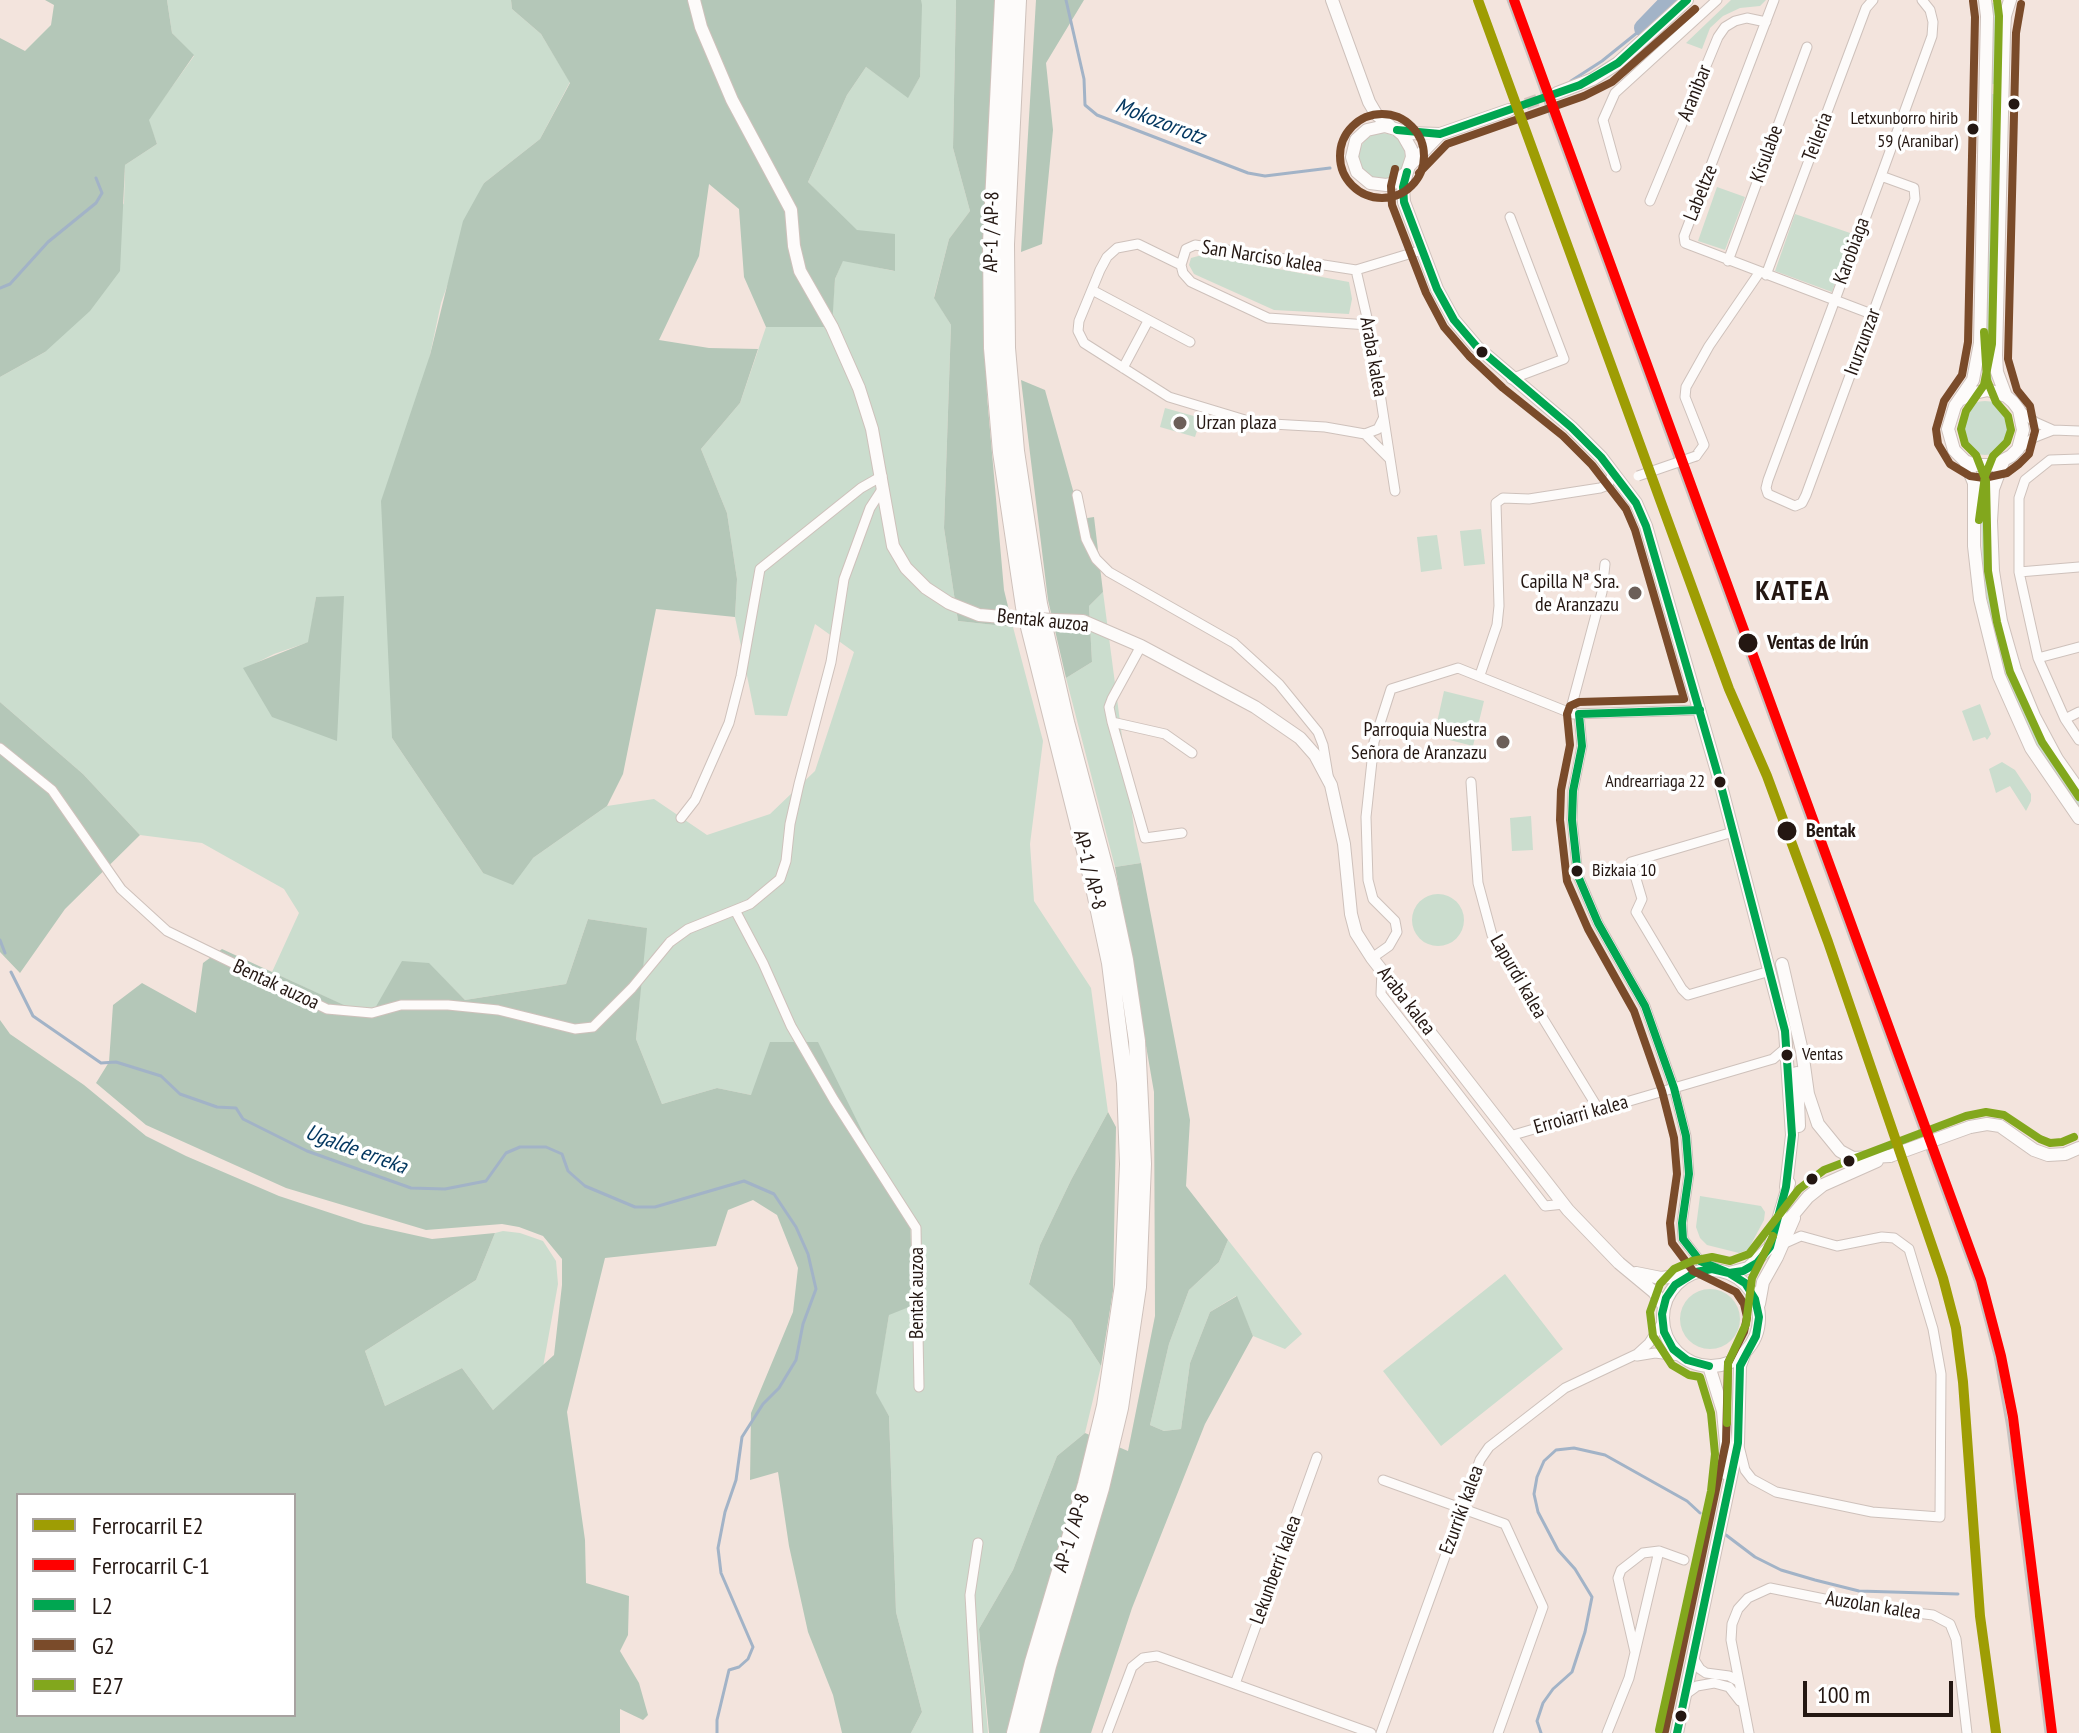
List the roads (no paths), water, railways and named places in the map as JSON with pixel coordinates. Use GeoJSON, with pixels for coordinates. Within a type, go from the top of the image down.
{"type":"FeatureCollection","features":[{"type":"Feature","properties":{"kind":"highway","name":"AP-1 / AP-8"},"geometry":{"type":"LineString","coordinates":[[1003,0],[991,243],[992,348],[1002,465],[1024,607],[1110,963],[1123,1056],[1128,1164],[1123,1285],[1105,1406],[1015,1733]]}},
{"type":"Feature","properties":{"kind":"highway","name":"AP-1 / AP-8"},"geometry":{"type":"LineString","coordinates":[[1018,0],[1007,192],[1006,270],[1007,348],[1016,451],[1039,604],[1125,960],[1137,1041],[1143,1164],[1138,1287],[1120,1408],[1101,1488],[1031,1733]]}},
{"type":"Feature","properties":{"kind":"main road","name":"Bentak auzoa"},"geometry":{"type":"LineString","coordinates":[[694,0],[701,27],[732,100],[791,210],[800,271],[832,327],[859,388],[872,429],[893,546],[906,568],[926,588],[949,603],[979,615],[1083,621],[1141,646],[1255,707],[1300,738],[1328,776],[1344,844],[1351,914],[1356,933],[1372,958]]}},
{"type":"Feature","properties":{"kind":"main road"},"geometry":{"type":"LineString","coordinates":[[1332,0],[1376,114],[1403,135],[1411,149],[1403,187],[1404,202],[1437,289],[1454,320],[1511,379],[1571,427],[1613,472],[1636,503],[1646,526],[1733,832],[1802,1051],[1808,1094],[1818,1124],[1840,1151],[1853,1158],[1890,1156]]}},
{"type":"Feature","properties":{"kind":"main road"},"geometry":{"type":"LineString","coordinates":[[1557,93],[1593,79],[1618,63],[1687,0]]}},
{"type":"Feature","properties":{"kind":"main road"},"geometry":{"type":"LineString","coordinates":[[1985,0],[1980,343],[1975,374],[1950,417],[1948,429],[1954,450],[1965,461],[1974,483],[1974,546],[1980,599],[1999,676],[2031,748],[2079,818]]}},
{"type":"Feature","properties":{"kind":"main road"},"geometry":{"type":"LineString","coordinates":[[2010,0],[2004,33],[1996,355],[1997,372],[2006,396],[2019,410],[2023,430],[2018,449],[2003,462],[1993,489],[1993,571],[2001,621],[2015,670],[2034,716],[2057,759],[2079,790]]}},
{"type":"Feature","properties":{"kind":"main road"},"geometry":{"type":"LineString","coordinates":[[1367,96],[1367,115],[1362,134],[1353,148],[1353,165],[1363,179],[1392,192],[1404,202]]}},
{"type":"Feature","properties":{"kind":"main road"},"geometry":{"type":"LineString","coordinates":[[1362,134],[1379,126],[1440,134],[1509,110]]}},
{"type":"Feature","properties":{"kind":"main road"},"geometry":{"type":"LineString","coordinates":[[1378,185],[1394,183],[1440,134]]}},
{"type":"Feature","properties":{"kind":"main road"},"geometry":{"type":"LineString","coordinates":[[1962,399],[1979,391],[2006,396]]}},
{"type":"Feature","properties":{"kind":"main road"},"geometry":{"type":"LineString","coordinates":[[1965,461],[1984,466],[2003,462]]}},
{"type":"Feature","properties":{"kind":"main road","name":"Araba kalea"},"geometry":{"type":"LineString","coordinates":[[1372,958],[1564,1204],[1593,1238],[1654,1292],[1664,1306]]}},
{"type":"Feature","properties":{"kind":"main road"},"geometry":{"type":"LineString","coordinates":[[1627,1270],[1661,1278],[1704,1270],[1743,1271],[1757,1263],[1778,1242],[1792,1135],[1787,1047],[1776,967]]}},
{"type":"Feature","properties":{"kind":"main road"},"geometry":{"type":"LineString","coordinates":[[1776,967],[1789,1017],[1799,1097],[1795,1160],[1786,1187]]}},
{"type":"Feature","properties":{"kind":"main road"},"geometry":{"type":"LineString","coordinates":[[1674,1733],[1686,1694],[1738,1443],[1740,1366],[1756,1336],[1763,1282],[1778,1242],[1799,1208],[1817,1190],[1845,1173],[1970,1127],[1987,1124],[2000,1126],[2034,1150],[2048,1155],[2065,1154],[2079,1148]]}},
{"type":"Feature","properties":{"kind":"main road"},"geometry":{"type":"LineString","coordinates":[[1725,1272],[1745,1283],[1758,1308]]}},
{"type":"Feature","properties":{"kind":"main road"},"geometry":{"type":"LineString","coordinates":[[1688,1275],[1670,1291],[1664,1306],[1662,1323],[1668,1341],[1680,1356],[1694,1364],[1725,1364],[1745,1352]]}},
{"type":"Feature","properties":{"kind":"main road"},"geometry":{"type":"LineString","coordinates":[[1674,1733],[1723,1493],[1727,1454],[1723,1411],[1709,1366]]}},
{"type":"Feature","properties":{"kind":"street"},"geometry":{"type":"LineString","coordinates":[[1616,167],[1603,120],[1615,93],[1717,0]]}},
{"type":"Feature","properties":{"kind":"street","name":"Labeltze"},"geometry":{"type":"LineString","coordinates":[[1774,0],[1684,236],[1685,243],[1874,315]]}},
{"type":"Feature","properties":{"kind":"street","name":"Teileria"},"geometry":{"type":"LineString","coordinates":[[1626,490],[1638,476],[1696,456],[1703,450],[1704,445],[1685,397],[1686,387],[1709,346],[1762,274],[1866,8],[1873,0]]}},
{"type":"Feature","properties":{"kind":"street","name":"Karobiaga"},"geometry":{"type":"LineString","coordinates":[[1777,500],[1768,494],[1768,480],[1932,36],[1930,10],[1922,0]]}},
{"type":"Feature","properties":{"kind":"street","name":"Aranibar"},"geometry":{"type":"LineString","coordinates":[[1650,201],[1718,37],[1725,27],[1735,21],[1747,18],[1766,22]]}},
{"type":"Feature","properties":{"kind":"street","name":"Kisulabe"},"geometry":{"type":"LineString","coordinates":[[1728,261],[1807,47]]}},
{"type":"Feature","properties":{"kind":"street","name":"Irurzunzar"},"geometry":{"type":"LineString","coordinates":[[1777,500],[1795,506],[1802,503],[1806,495],[1915,199],[1914,188],[1881,176]]}},
{"type":"Feature","properties":{"kind":"street"},"geometry":{"type":"LineString","coordinates":[[1510,217],[1564,359],[1511,379]]}},
{"type":"Feature","properties":{"kind":"street"},"geometry":{"type":"LineString","coordinates":[[1368,325],[1268,318],[1191,282],[1181,265],[1138,244],[1117,248],[1107,257],[1079,321],[1080,337],[1084,343],[1169,397],[1255,423],[1325,427],[1365,434],[1378,429],[1383,419]]}},
{"type":"Feature","properties":{"kind":"street","name":"San Narciso kalea"},"geometry":{"type":"LineString","coordinates":[[1181,265],[1186,249],[1195,245],[1356,270]]}},
{"type":"Feature","properties":{"kind":"street"},"geometry":{"type":"LineString","coordinates":[[1356,270],[1422,250]]}},
{"type":"Feature","properties":{"kind":"street","name":"Araba kalea"},"geometry":{"type":"LineString","coordinates":[[1356,270],[1395,491]]}},
{"type":"Feature","properties":{"kind":"street"},"geometry":{"type":"LineString","coordinates":[[1092,290],[1190,342]]}},
{"type":"Feature","properties":{"kind":"street"},"geometry":{"type":"LineString","coordinates":[[1123,368],[1148,321]]}},
{"type":"Feature","properties":{"kind":"street"},"geometry":{"type":"LineString","coordinates":[[2019,410],[2053,430],[2079,431]]}},
{"type":"Feature","properties":{"kind":"street"},"geometry":{"type":"LineString","coordinates":[[2018,449],[2035,437],[2053,430]]}},
{"type":"Feature","properties":{"kind":"street"},"geometry":{"type":"LineString","coordinates":[[1365,434],[1389,458]]}},
{"type":"Feature","properties":{"kind":"street"},"geometry":{"type":"LineString","coordinates":[[2079,459],[2050,460],[2025,480],[2019,498],[2019,572],[2038,658],[2065,719],[2079,740]]}},
{"type":"Feature","properties":{"kind":"street"},"geometry":{"type":"LineString","coordinates":[[1613,472],[1608,485],[1600,488],[1529,499],[1503,498],[1496,503],[1499,606],[1497,625],[1480,675],[1574,713],[1700,710]]}},
{"type":"Feature","properties":{"kind":"street"},"geometry":{"type":"LineString","coordinates":[[681,818],[695,800],[729,723],[741,676],[760,569],[861,488],[882,482]]}},
{"type":"Feature","properties":{"kind":"street","name":"Bentak auzoa"},"geometry":{"type":"LineString","coordinates":[[0,748],[52,790],[121,889],[167,931],[327,1009],[372,1013],[401,1005],[448,1005],[498,1010],[575,1029],[593,1027],[632,988],[670,942],[688,929],[736,912],[764,894],[780,879],[784,871],[790,824],[831,662],[844,579],[882,482]]}},
{"type":"Feature","properties":{"kind":"street","name":"Bentak auzoa"},"geometry":{"type":"LineString","coordinates":[[1077,495],[1086,539],[1096,559],[1109,572],[1234,643],[1279,684],[1318,732],[1328,776]]}},
{"type":"Feature","properties":{"kind":"street"},"geometry":{"type":"LineString","coordinates":[[1605,564],[1602,592],[1574,713],[1582,746],[1573,791],[1572,820],[1578,876],[1598,923],[1645,1006],[1674,1088],[1686,1136],[1689,1174],[1682,1223],[1683,1239],[1700,1261],[1725,1272]]}},
{"type":"Feature","properties":{"kind":"street"},"geometry":{"type":"LineString","coordinates":[[2019,572],[2079,567]]}},
{"type":"Feature","properties":{"kind":"street"},"geometry":{"type":"LineString","coordinates":[[1141,646],[1112,699],[1109,707],[1112,722],[1145,838],[1182,833]]}},
{"type":"Feature","properties":{"kind":"street"},"geometry":{"type":"LineString","coordinates":[[2038,658],[2079,647]]}},
{"type":"Feature","properties":{"kind":"street","name":"Araba kalea"},"geometry":{"type":"LineString","coordinates":[[1372,958],[1389,946],[1397,932],[1395,921],[1373,899],[1368,880],[1366,817],[1374,742],[1391,689],[1458,668],[1480,675]]}},
{"type":"Feature","properties":{"kind":"street"},"geometry":{"type":"LineString","coordinates":[[2065,719],[2079,712]]}},
{"type":"Feature","properties":{"kind":"street"},"geometry":{"type":"LineString","coordinates":[[1112,722],[1165,734],[1192,753]]}},
{"type":"Feature","properties":{"kind":"street","name":"Lapurdi kalea"},"geometry":{"type":"LineString","coordinates":[[1471,782],[1478,883],[1492,935],[1599,1110]]}},
{"type":"Feature","properties":{"kind":"street"},"geometry":{"type":"LineString","coordinates":[[1733,832],[1631,862],[1642,899],[1636,912],[1688,995],[1776,967]]}},
{"type":"Feature","properties":{"kind":"street","name":"Bentak auzoa"},"geometry":{"type":"LineString","coordinates":[[736,912],[798,1038],[916,1228],[919,1387]]}},
{"type":"Feature","properties":{"kind":"street"},"geometry":{"type":"LineString","coordinates":[[1382,970],[1381,994],[1419,1044],[1545,1206],[1564,1204]]}},
{"type":"Feature","properties":{"kind":"street","name":"Erroiarri kalea"},"geometry":{"type":"LineString","coordinates":[[1510,1136],[1773,1059],[1787,1047]]}},
{"type":"Feature","properties":{"kind":"street"},"geometry":{"type":"LineString","coordinates":[[1738,1443],[1745,1470],[1752,1479],[1776,1492],[1872,1512],[1940,1517],[1941,1374],[1933,1329],[1909,1249],[1894,1238],[1882,1237],[1837,1246],[1801,1236],[1778,1242]]}},
{"type":"Feature","properties":{"kind":"street"},"geometry":{"type":"LineString","coordinates":[[1630,1358],[1649,1343],[1662,1323]]}},
{"type":"Feature","properties":{"kind":"street"},"geometry":{"type":"LineString","coordinates":[[1630,1358],[1655,1353],[1680,1356]]}},
{"type":"Feature","properties":{"kind":"street","name":"Ezurriki kalea"},"geometry":{"type":"LineString","coordinates":[[1381,1733],[1480,1460],[1489,1447],[1565,1388],[1630,1358]]}},
{"type":"Feature","properties":{"kind":"street","name":"Lekunberri kalea"},"geometry":{"type":"LineString","coordinates":[[1235,1684],[1317,1457]]}},
{"type":"Feature","properties":{"kind":"street"},"geometry":{"type":"LineString","coordinates":[[1383,1480],[1505,1524],[1543,1607],[1498,1733]]}},
{"type":"Feature","properties":{"kind":"street"},"geometry":{"type":"LineString","coordinates":[[978,1543],[970,1595],[978,1733]]}},
{"type":"Feature","properties":{"kind":"street"},"geometry":{"type":"LineString","coordinates":[[1635,1652],[1618,1578],[1621,1570],[1643,1553],[1659,1551],[1684,1560]]}},
{"type":"Feature","properties":{"kind":"street"},"geometry":{"type":"LineString","coordinates":[[1607,1733],[1629,1678],[1659,1551]]}},
{"type":"Feature","properties":{"kind":"street","name":"Auzolan kalea"},"geometry":{"type":"LineString","coordinates":[[1749,1733],[1731,1632],[1738,1609],[1754,1594],[1770,1588],[1859,1606],[1933,1615],[1950,1624],[1956,1639],[1967,1733]]}},
{"type":"Feature","properties":{"kind":"street","name":"Auzolan kalea"},"geometry":{"type":"LineString","coordinates":[[1722,1674],[1734,1655]]}},
{"type":"Feature","properties":{"kind":"street"},"geometry":{"type":"LineString","coordinates":[[1107,1733],[1132,1667],[1143,1658],[1157,1656],[1371,1733]]}},
{"type":"Feature","properties":{"kind":"street"},"geometry":{"type":"LineString","coordinates":[[1686,1694],[1703,1684],[1735,1686],[1738,1681],[1722,1674],[1706,1673],[1693,1658]]}},
{"type":"Feature","properties":{"kind":"street","name":"Auzolan kalea"},"geometry":{"type":"LineString","coordinates":[[1725,1685],[1743,1707]]}},
{"type":"Feature","properties":{"kind":"waterway","name":"Mokozorrotz"},"geometry":{"type":"LineString","coordinates":[[1066,0],[1084,79],[1085,105],[1097,115],[1248,173],[1265,176],[1330,168]]}},
{"type":"Feature","properties":{"kind":"waterway"},"geometry":{"type":"LineString","coordinates":[[1643,28],[1670,0]]}},
{"type":"Feature","properties":{"kind":"waterway","name":"Mokozorrotz"},"geometry":{"type":"LineString","coordinates":[[1571,81],[1643,28]]}},
{"type":"Feature","properties":{"kind":"waterway"},"geometry":{"type":"LineString","coordinates":[[0,288],[10,284],[48,242],[96,203],[102,193],[96,178]]}},
{"type":"Feature","properties":{"kind":"waterway","name":"Ugalde erreka"},"geometry":{"type":"LineString","coordinates":[[0,940],[5,953]]}},
{"type":"Feature","properties":{"kind":"waterway","name":"Ugalde erreka"},"geometry":{"type":"LineString","coordinates":[[11,972],[33,1016],[101,1063],[116,1062],[161,1076],[180,1094],[217,1107],[236,1108],[243,1119],[307,1151],[411,1188],[445,1189],[486,1181],[506,1153],[520,1147],[546,1147],[562,1154],[568,1171],[585,1186],[635,1207],[655,1207],[744,1181],[774,1194],[796,1227],[808,1254],[816,1289],[803,1324],[796,1360],[742,1437],[736,1480],[725,1512],[718,1548],[721,1573],[753,1647],[748,1659],[739,1667],[729,1670],[717,1720],[717,1733]]}},
{"type":"Feature","properties":{"kind":"waterway","name":"Ugalde erreka"},"geometry":{"type":"LineString","coordinates":[[1541,1733],[1537,1721],[1543,1703],[1572,1672],[1592,1597],[1575,1569],[1558,1550],[1538,1512],[1534,1494],[1544,1461],[1556,1450],[1574,1448],[1605,1455],[1687,1501],[1700,1513]]}},
{"type":"Feature","properties":{"kind":"waterway","name":"Ugalde erreka"},"geometry":{"type":"LineString","coordinates":[[1726,1535],[1755,1557],[1781,1570],[1815,1580],[1859,1591],[1958,1594]]}},
{"type":"Feature","properties":{"kind":"tunnel"},"geometry":{"type":"LineString","coordinates":[[1509,110],[1557,93]]}},
{"type":"Feature","properties":{"kind":"railway"},"geometry":{"type":"LineString","coordinates":[[1508,0],[1976,1283],[1995,1356],[2008,1428],[2046,1733]]}},
{"type":"Feature","properties":{"kind":"rail line","name":"E2"},"geometry":{"type":"LineString","coordinates":[[1478,0],[1729,689],[1767,776],[1828,942],[1943,1278],[1956,1328],[1963,1382],[1980,1616],[1996,1733]]}},
{"type":"Feature","properties":{"kind":"rail line","name":"C-1"},"geometry":{"type":"LineString","coordinates":[[1514,0],[1981,1280],[2013,1417],[2052,1733]]}},
{"type":"Feature","properties":{"kind":"place","name":"Letxunborro hirib 59 (Aranibar)"},"geometry":{"type":"Point","coordinates":[1973,129]}},
{"type":"Feature","properties":{"kind":"place","name":"Urzan plaza"},"geometry":{"type":"Point","coordinates":[1180,423]}},
{"type":"Feature","properties":{"kind":"place","name":"Capilla Nª Sra. de Aranzazu"},"geometry":{"type":"Point","coordinates":[1635,593]}},
{"type":"Feature","properties":{"kind":"place","name":"Ventas de Irún"},"geometry":{"type":"Point","coordinates":[1748,643]}},
{"type":"Feature","properties":{"kind":"place","name":"Parroquia Nuestra Señora de Aranzazu"},"geometry":{"type":"Point","coordinates":[1503,742]}},
{"type":"Feature","properties":{"kind":"place","name":"Andrearriaga 22"},"geometry":{"type":"Point","coordinates":[1720,782]}},
{"type":"Feature","properties":{"kind":"place","name":"Bentak"},"geometry":{"type":"Point","coordinates":[1787,831]}},
{"type":"Feature","properties":{"kind":"place","name":"Bizkaia 10"},"geometry":{"type":"Point","coordinates":[1577,871]}},
{"type":"Feature","properties":{"kind":"place","name":"Ventas"},"geometry":{"type":"Point","coordinates":[1787,1055]}},
{"type":"Feature","properties":{"kind":"district","name":"KATEA"},"geometry":{"type":"Point","coordinates":[1793,592]}}]}
